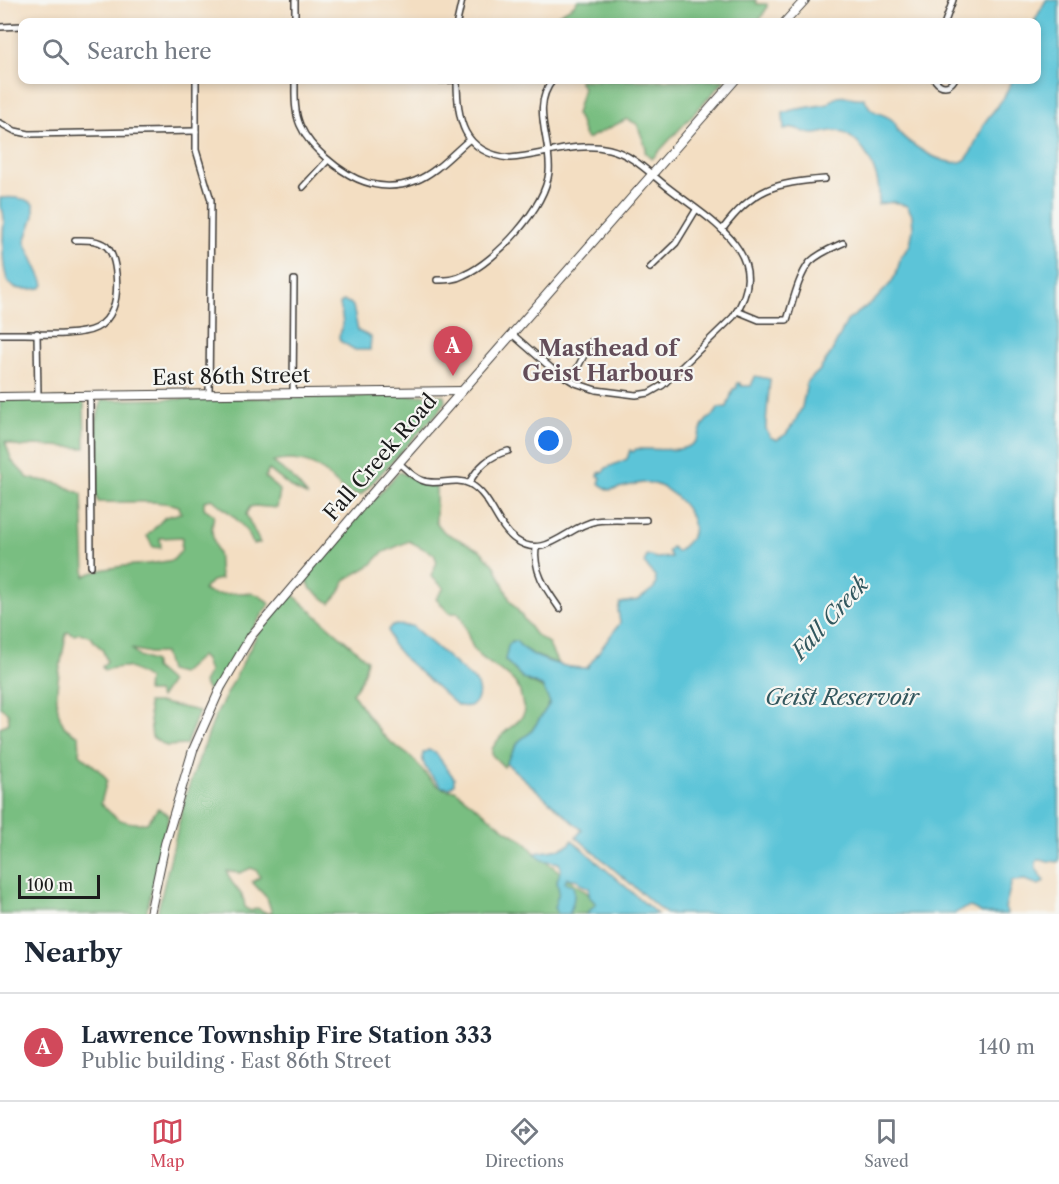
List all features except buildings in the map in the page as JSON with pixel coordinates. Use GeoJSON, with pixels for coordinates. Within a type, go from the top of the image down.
{"type":"FeatureCollection","features":[{"type":"Feature","properties":{"kind":"main road"},"geometry":{"type":"LineString","coordinates":[[789,18],[805,0]]}},
{"type":"Feature","properties":{"kind":"main road","name":"Fall Creek Road"},"geometry":{"type":"LineString","coordinates":[[150,914],[165,844],[184,776],[208,715],[251,636],[399,463],[731,84]]}},
{"type":"Feature","properties":{"kind":"main road","name":"East 86th Street"},"geometry":{"type":"LineString","coordinates":[[0,397],[462,391]]}},
{"type":"Feature","properties":{"kind":"street"},"geometry":{"type":"LineString","coordinates":[[295,0],[295,18]]}},
{"type":"Feature","properties":{"kind":"street"},"geometry":{"type":"LineString","coordinates":[[458,18],[462,0]]}},
{"type":"Feature","properties":{"kind":"street"},"geometry":{"type":"LineString","coordinates":[[946,18],[952,0]]}},
{"type":"Feature","properties":{"kind":"street"},"geometry":{"type":"LineString","coordinates":[[0,27],[18,26]]}},
{"type":"Feature","properties":{"kind":"street"},"geometry":{"type":"LineString","coordinates":[[196,84],[196,155],[211,200],[209,394]]}},
{"type":"Feature","properties":{"kind":"street"},"geometry":{"type":"LineString","coordinates":[[295,84],[296,108],[301,126],[312,144],[328,160],[354,179],[391,186],[406,184],[436,169],[470,139]]}},
{"type":"Feature","properties":{"kind":"street"},"geometry":{"type":"LineString","coordinates":[[457,84],[458,115],[470,139],[480,148],[499,157],[512,158],[585,147],[608,148],[634,160],[722,230],[739,249],[746,269],[746,289],[737,311],[729,322],[666,382],[649,393],[623,394],[586,387],[551,368],[512,334]]}},
{"type":"Feature","properties":{"kind":"street"},"geometry":{"type":"LineString","coordinates":[[437,280],[452,280],[464,276],[484,264],[536,209],[545,191],[549,173],[549,152],[542,104],[550,84]]}},
{"type":"Feature","properties":{"kind":"street"},"geometry":{"type":"LineString","coordinates":[[0,123],[13,130],[29,134],[196,131]]}},
{"type":"Feature","properties":{"kind":"street"},"geometry":{"type":"LineString","coordinates":[[303,187],[328,160]]}},
{"type":"Feature","properties":{"kind":"street"},"geometry":{"type":"LineString","coordinates":[[722,230],[743,205],[767,190],[789,182],[825,179]]}},
{"type":"Feature","properties":{"kind":"street"},"geometry":{"type":"LineString","coordinates":[[650,268],[676,243],[696,210]]}},
{"type":"Feature","properties":{"kind":"street"},"geometry":{"type":"LineString","coordinates":[[0,334],[89,331],[102,324],[113,308],[116,296],[115,265],[112,254],[99,242],[75,240]]}},
{"type":"Feature","properties":{"kind":"street"},"geometry":{"type":"LineString","coordinates":[[737,311],[759,320],[787,320],[810,262],[825,251],[843,243]]}},
{"type":"Feature","properties":{"kind":"street"},"geometry":{"type":"LineString","coordinates":[[293,393],[294,280]]}},
{"type":"Feature","properties":{"kind":"street"},"geometry":{"type":"LineString","coordinates":[[37,333],[38,397]]}},
{"type":"Feature","properties":{"kind":"street"},"geometry":{"type":"LineString","coordinates":[[571,380],[591,342]]}},
{"type":"Feature","properties":{"kind":"street"},"geometry":{"type":"LineString","coordinates":[[90,396],[92,566]]}},
{"type":"Feature","properties":{"kind":"street"},"geometry":{"type":"LineString","coordinates":[[469,483],[476,471],[487,460],[508,451]]}},
{"type":"Feature","properties":{"kind":"street"},"geometry":{"type":"LineString","coordinates":[[399,463],[415,477],[425,481],[458,480],[469,483],[481,492],[512,536],[525,545],[536,547],[553,543],[584,525],[596,521],[646,520]]}},
{"type":"Feature","properties":{"kind":"street"},"geometry":{"type":"LineString","coordinates":[[536,547],[538,575],[560,609]]}},
{"type":"Feature","properties":{"kind":"green space"},"geometry":{"type":"Polygon","coordinates":[[[578,0],[756,0],[757,4],[767,4],[767,8],[761,18],[556,18],[578,0]]]}},
{"type":"Feature","properties":{"kind":"green space"},"geometry":{"type":"Polygon","coordinates":[[[581,84],[721,84],[652,159],[645,152],[646,148],[637,124],[627,119],[587,139],[576,114],[583,88],[581,84]]]}},
{"type":"Feature","properties":{"kind":"green space"},"geometry":{"type":"Polygon","coordinates":[[[444,395],[445,402],[439,411],[361,495],[344,490],[312,464],[293,460],[273,462],[291,476],[308,496],[292,488],[269,470],[265,477],[280,491],[277,508],[255,506],[250,507],[246,514],[260,543],[253,544],[241,524],[212,499],[204,501],[204,508],[214,515],[212,526],[221,579],[212,581],[203,590],[216,594],[251,593],[260,596],[270,604],[244,641],[216,691],[208,690],[203,683],[209,672],[201,656],[181,674],[169,671],[164,653],[149,653],[132,649],[139,656],[154,662],[154,668],[170,683],[160,698],[157,692],[147,692],[148,679],[128,667],[104,670],[102,667],[107,661],[102,649],[91,637],[80,633],[74,635],[66,633],[58,680],[59,715],[64,726],[79,736],[80,754],[107,780],[101,803],[116,818],[126,822],[147,823],[158,808],[169,815],[146,914],[0,914],[0,727],[9,723],[8,713],[0,707],[0,489],[2,475],[0,468],[0,400],[84,399],[85,448],[35,445],[20,447],[5,442],[12,461],[28,478],[58,483],[82,494],[85,576],[117,567],[173,560],[181,551],[182,537],[160,538],[161,548],[153,547],[147,536],[165,517],[181,513],[179,506],[149,502],[98,502],[95,491],[96,421],[102,400],[444,395]]]}},
{"type":"Feature","properties":{"kind":"green space"},"geometry":{"type":"Polygon","coordinates":[[[399,472],[436,486],[436,522],[444,532],[480,550],[495,566],[510,600],[535,634],[548,643],[558,664],[512,643],[505,660],[523,678],[543,688],[550,703],[531,732],[519,741],[504,767],[492,755],[492,749],[502,735],[519,721],[525,711],[520,691],[512,679],[485,661],[476,652],[458,613],[449,613],[436,599],[444,588],[431,576],[437,562],[434,554],[409,541],[382,553],[371,565],[345,580],[339,593],[330,603],[311,589],[305,576],[399,472]]]}},
{"type":"Feature","properties":{"kind":"green space"},"geometry":{"type":"Polygon","coordinates":[[[291,593],[367,660],[362,678],[352,693],[372,722],[392,744],[412,758],[436,784],[448,790],[455,790],[506,830],[524,841],[535,853],[615,914],[157,914],[186,794],[215,717],[260,629],[291,593]],[[251,868],[240,873],[227,871],[231,881],[240,892],[245,908],[251,911],[257,908],[272,913],[267,898],[252,882],[260,877],[256,870],[251,868]]]}},
{"type":"Feature","properties":{"kind":"green space"},"geometry":{"type":"Polygon","coordinates":[[[148,703],[162,703],[199,711],[186,745],[166,746],[152,737],[148,703]]]}},
{"type":"Feature","properties":{"kind":"water","name":"Geist Reservoir"},"geometry":{"type":"Polygon","coordinates":[[[1046,0],[1059,0],[1059,862],[1038,860],[1036,862],[1036,868],[1044,881],[1039,885],[1025,880],[1012,881],[1005,908],[1008,914],[987,914],[970,907],[954,914],[666,914],[576,837],[582,830],[506,763],[519,741],[531,732],[550,703],[542,686],[524,679],[505,660],[508,646],[512,641],[516,641],[529,653],[548,661],[568,667],[587,668],[620,623],[618,610],[620,603],[638,600],[654,588],[655,576],[644,563],[647,555],[656,558],[671,557],[668,551],[672,547],[677,552],[681,549],[692,536],[694,528],[692,519],[682,502],[666,489],[646,483],[609,490],[599,484],[601,477],[598,476],[599,473],[627,459],[630,450],[633,452],[636,449],[676,449],[690,446],[697,440],[704,424],[718,408],[727,407],[733,389],[737,388],[737,383],[741,386],[751,386],[755,376],[770,379],[766,429],[770,437],[777,440],[786,434],[802,407],[807,382],[819,371],[831,353],[847,321],[876,299],[896,274],[901,257],[910,245],[913,229],[912,215],[907,206],[893,202],[878,204],[878,183],[875,172],[864,151],[848,135],[838,131],[812,134],[793,128],[784,130],[783,113],[828,104],[841,96],[864,98],[871,109],[893,120],[898,131],[910,143],[940,159],[959,162],[968,156],[985,122],[1011,84],[1041,84],[1041,18],[1036,18],[1046,0]]]}},
{"type":"Feature","properties":{"kind":"water"},"geometry":{"type":"Polygon","coordinates":[[[0,198],[23,199],[34,205],[34,216],[25,242],[43,281],[44,285],[41,288],[19,289],[8,281],[4,265],[4,219],[0,198]]]}},
{"type":"Feature","properties":{"kind":"water"},"geometry":{"type":"Polygon","coordinates":[[[343,301],[353,306],[358,331],[371,337],[370,350],[355,350],[340,341],[343,323],[340,304],[343,301]]]}},
{"type":"Feature","properties":{"kind":"water"},"geometry":{"type":"Polygon","coordinates":[[[392,625],[412,626],[476,682],[479,693],[476,702],[469,706],[457,705],[404,658],[392,644],[388,630],[392,625]]]}},
{"type":"Feature","properties":{"kind":"water"},"geometry":{"type":"Polygon","coordinates":[[[428,750],[435,752],[454,778],[454,784],[450,788],[442,787],[425,767],[423,753],[428,750]]]}},
{"type":"Feature","properties":{"kind":"water"},"geometry":{"type":"Polygon","coordinates":[[[572,840],[657,914],[586,914],[596,904],[589,896],[589,888],[580,884],[578,880],[567,878],[565,883],[573,885],[573,903],[569,914],[558,914],[554,908],[559,892],[557,881],[561,869],[559,863],[542,860],[535,853],[560,849],[570,844],[572,840]]]}},
{"type":"Feature","properties":{"kind":"place","name":"Lawrence Township Fire Station 333"},"geometry":{"type":"Point","coordinates":[453,376]}},
{"type":"Feature","properties":{"kind":"district","name":"Masthead of Geist Harbours"},"geometry":{"type":"Point","coordinates":[608,360]}},
{"type":"Feature","properties":{"kind":"water label","name":"Fall Creek"},"geometry":{"type":"Point","coordinates":[830,618]}}]}
